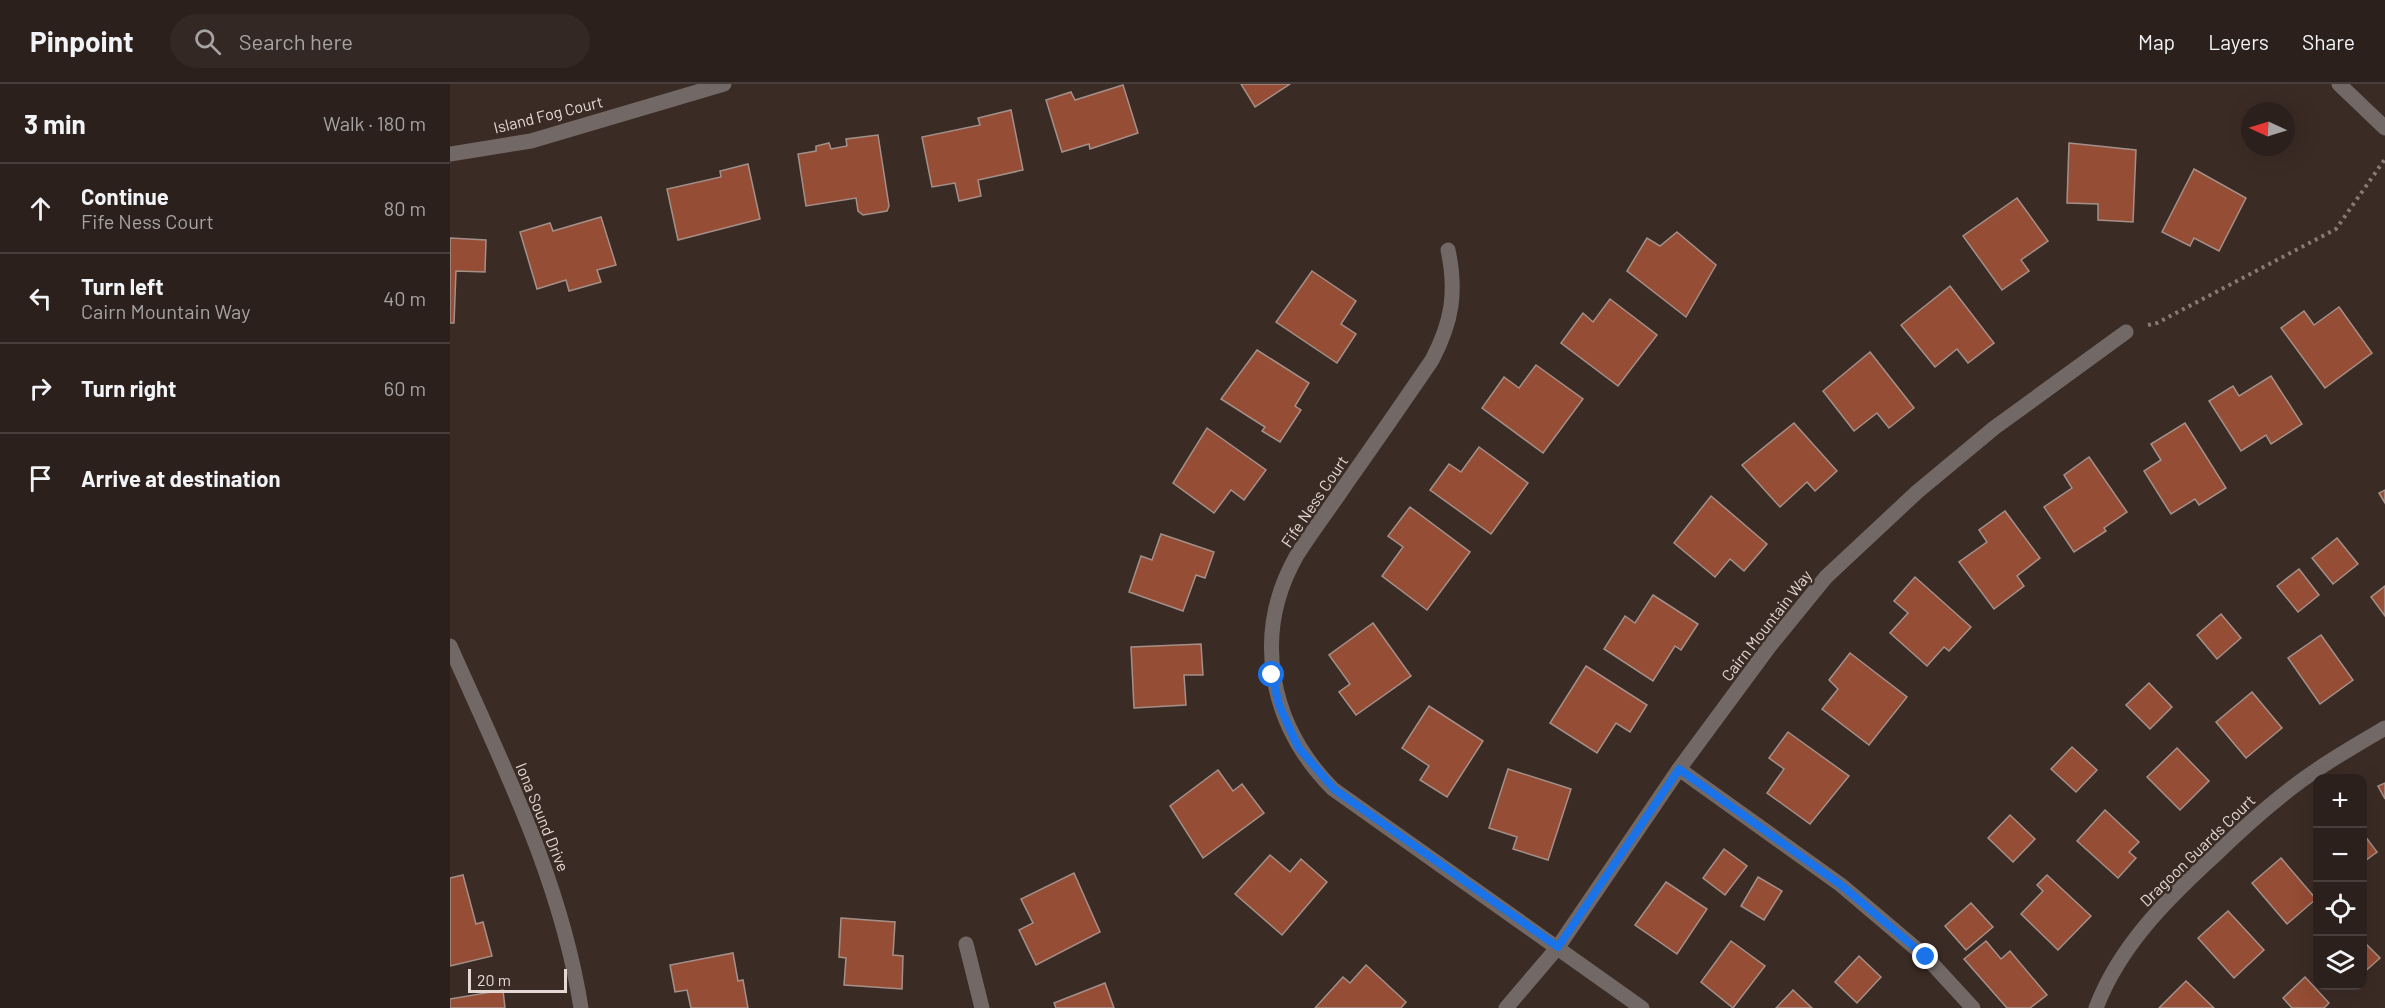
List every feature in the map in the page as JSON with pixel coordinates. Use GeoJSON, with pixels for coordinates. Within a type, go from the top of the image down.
{"type":"FeatureCollection","features":[{"type":"Feature","properties":{"kind":"street","name":"Island Fog Court"},"geometry":{"type":"LineString","coordinates":[[450,154],[531,141],[724,84]]}},
{"type":"Feature","properties":{"kind":"street"},"geometry":{"type":"LineString","coordinates":[[2338,84],[2385,128]]}},
{"type":"Feature","properties":{"kind":"street","name":"Fife Ness Court"},"geometry":{"type":"LineString","coordinates":[[1448,250],[1453,275],[1452,307],[1444,337],[1432,360],[1296,556],[1280,594],[1272,634],[1272,675],[1279,705],[1298,747],[1334,789],[1642,1008]]}},
{"type":"Feature","properties":{"kind":"street","name":"Cairn Mountain Way"},"geometry":{"type":"LineString","coordinates":[[1506,1008],[1558,947],[1679,769],[1769,647],[1826,577],[1917,492],[1994,428],[2126,332]]}},
{"type":"Feature","properties":{"kind":"street","name":"Iona Sound Drive"},"geometry":{"type":"LineString","coordinates":[[450,646],[529,826],[556,898],[576,974],[581,1008]]}},
{"type":"Feature","properties":{"kind":"street","name":"Dragoon Guards Court"},"geometry":{"type":"LineString","coordinates":[[2096,1008],[2125,955],[2149,921],[2177,890],[2254,817],[2318,769],[2385,728]]}},
{"type":"Feature","properties":{"kind":"street"},"geometry":{"type":"LineString","coordinates":[[1679,769],[1841,885],[1926,957],[1973,1008]]}},
{"type":"Feature","properties":{"kind":"street"},"geometry":{"type":"LineString","coordinates":[[966,944],[982,1008]]}},
{"type":"Feature","properties":{"kind":"path"},"geometry":{"type":"LineString","coordinates":[[2126,332],[2157,323],[2336,229],[2385,159]]}},
{"type":"Feature","properties":{"kind":"building"},"geometry":{"type":"Polygon","coordinates":[[[1241,84],[1290,84],[1255,107],[1241,84]]]}},
{"type":"Feature","properties":{"kind":"building"},"geometry":{"type":"Polygon","coordinates":[[[1123,85],[1138,133],[1090,149],[1089,144],[1062,152],[1046,100],[1071,92],[1075,100],[1123,85]]]}},
{"type":"Feature","properties":{"kind":"building"},"geometry":{"type":"Polygon","coordinates":[[[1011,110],[1023,170],[978,180],[981,196],[959,201],[955,183],[932,187],[922,137],[980,125],[978,118],[1011,110]]]}},
{"type":"Feature","properties":{"kind":"building"},"geometry":{"type":"Polygon","coordinates":[[[878,135],[889,206],[887,211],[863,215],[858,211],[856,198],[806,206],[798,154],[816,151],[816,146],[829,143],[831,149],[847,146],[846,139],[878,135]]]}},
{"type":"Feature","properties":{"kind":"building"},"geometry":{"type":"Polygon","coordinates":[[[2069,143],[2136,150],[2133,222],[2098,220],[2098,204],[2067,203],[2069,143]]]}},
{"type":"Feature","properties":{"kind":"building"},"geometry":{"type":"Polygon","coordinates":[[[748,164],[760,219],[678,240],[667,189],[721,177],[720,171],[748,164]]]}},
{"type":"Feature","properties":{"kind":"building"},"geometry":{"type":"Polygon","coordinates":[[[2194,169],[2246,198],[2219,251],[2194,238],[2190,246],[2162,232],[2194,169]]]}},
{"type":"Feature","properties":{"kind":"building"},"geometry":{"type":"Polygon","coordinates":[[[2017,198],[2048,241],[2021,260],[2029,271],[2002,290],[1963,236],[2017,198]]]}},
{"type":"Feature","properties":{"kind":"building"},"geometry":{"type":"Polygon","coordinates":[[[601,217],[616,265],[597,270],[601,282],[569,291],[566,280],[537,289],[520,232],[550,223],[553,231],[601,217]]]}},
{"type":"Feature","properties":{"kind":"building"},"geometry":{"type":"Polygon","coordinates":[[[1677,232],[1716,265],[1686,317],[1627,271],[1647,238],[1660,246],[1677,232]]]}},
{"type":"Feature","properties":{"kind":"building"},"geometry":{"type":"Polygon","coordinates":[[[450,238],[486,240],[485,272],[456,271],[454,323],[450,323],[450,238]]]}},
{"type":"Feature","properties":{"kind":"building"},"geometry":{"type":"Polygon","coordinates":[[[1312,271],[1356,301],[1341,324],[1356,334],[1337,363],[1276,322],[1312,271]]]}},
{"type":"Feature","properties":{"kind":"building"},"geometry":{"type":"Polygon","coordinates":[[[1950,286],[1994,343],[1968,363],[1957,349],[1935,367],[1901,325],[1950,286]]]}},
{"type":"Feature","properties":{"kind":"building"},"geometry":{"type":"Polygon","coordinates":[[[1610,299],[1657,335],[1618,386],[1561,343],[1583,313],[1593,322],[1610,299]]]}},
{"type":"Feature","properties":{"kind":"building"},"geometry":{"type":"Polygon","coordinates":[[[2339,307],[2372,353],[2325,388],[2281,328],[2304,311],[2314,325],[2339,307]]]}},
{"type":"Feature","properties":{"kind":"building"},"geometry":{"type":"Polygon","coordinates":[[[1257,350],[1309,383],[1295,406],[1301,410],[1280,442],[1262,431],[1265,427],[1221,399],[1257,350]]]}},
{"type":"Feature","properties":{"kind":"building"},"geometry":{"type":"Polygon","coordinates":[[[1870,352],[1914,408],[1889,428],[1877,413],[1854,431],[1823,391],[1870,352]]]}},
{"type":"Feature","properties":{"kind":"building"},"geometry":{"type":"Polygon","coordinates":[[[1536,365],[1583,399],[1543,453],[1482,408],[1504,377],[1519,388],[1536,365]]]}},
{"type":"Feature","properties":{"kind":"building"},"geometry":{"type":"Polygon","coordinates":[[[2271,376],[2302,424],[2271,444],[2266,435],[2241,451],[2209,401],[2233,386],[2239,396],[2271,376]]]}},
{"type":"Feature","properties":{"kind":"building"},"geometry":{"type":"Polygon","coordinates":[[[1794,423],[1837,471],[1815,491],[1807,482],[1780,507],[1742,465],[1794,423]]]}},
{"type":"Feature","properties":{"kind":"building"},"geometry":{"type":"Polygon","coordinates":[[[2185,423],[2226,488],[2199,505],[2195,499],[2171,514],[2144,471],[2161,460],[2151,444],[2185,423]]]}},
{"type":"Feature","properties":{"kind":"building"},"geometry":{"type":"Polygon","coordinates":[[[1207,428],[1266,470],[1244,500],[1231,490],[1214,513],[1173,483],[1207,428]]]}},
{"type":"Feature","properties":{"kind":"building"},"geometry":{"type":"Polygon","coordinates":[[[1479,447],[1528,483],[1491,534],[1430,490],[1449,464],[1461,472],[1479,447]]]}},
{"type":"Feature","properties":{"kind":"building"},"geometry":{"type":"Polygon","coordinates":[[[2089,457],[2127,512],[2104,528],[2106,531],[2074,552],[2044,507],[2072,488],[2064,475],[2089,457]]]}},
{"type":"Feature","properties":{"kind":"building"},"geometry":{"type":"Polygon","coordinates":[[[2385,490],[2385,503],[2379,493],[2385,490]]]}},
{"type":"Feature","properties":{"kind":"building"},"geometry":{"type":"Polygon","coordinates":[[[1711,496],[1767,544],[1744,571],[1730,559],[1715,577],[1674,543],[1711,496]]]}},
{"type":"Feature","properties":{"kind":"building"},"geometry":{"type":"Polygon","coordinates":[[[1410,507],[1470,552],[1427,610],[1382,576],[1403,547],[1388,536],[1410,507]]]}},
{"type":"Feature","properties":{"kind":"building"},"geometry":{"type":"Polygon","coordinates":[[[2005,511],[2040,558],[2017,576],[2024,586],[1994,609],[1959,562],[1987,542],[1979,530],[2005,511]]]}},
{"type":"Feature","properties":{"kind":"building"},"geometry":{"type":"Polygon","coordinates":[[[1161,534],[1214,552],[1205,578],[1196,575],[1183,611],[1129,592],[1141,556],[1152,560],[1161,534]]]}},
{"type":"Feature","properties":{"kind":"building"},"geometry":{"type":"Polygon","coordinates":[[[2337,538],[2358,564],[2333,584],[2312,558],[2337,538]]]}},
{"type":"Feature","properties":{"kind":"building"},"geometry":{"type":"Polygon","coordinates":[[[2299,569],[2319,595],[2298,612],[2277,586],[2299,569]]]}},
{"type":"Feature","properties":{"kind":"building"},"geometry":{"type":"Polygon","coordinates":[[[1915,577],[1971,627],[1949,651],[1944,647],[1927,666],[1890,633],[1908,613],[1894,601],[1915,577]]]}},
{"type":"Feature","properties":{"kind":"building"},"geometry":{"type":"Polygon","coordinates":[[[2385,586],[2385,616],[2371,597],[2385,586]]]}},
{"type":"Feature","properties":{"kind":"building"},"geometry":{"type":"Polygon","coordinates":[[[1653,595],[1698,624],[1681,650],[1675,646],[1653,681],[1604,649],[1625,616],[1635,623],[1653,595]]]}},
{"type":"Feature","properties":{"kind":"building"},"geometry":{"type":"Polygon","coordinates":[[[2221,614],[2241,638],[2217,659],[2197,635],[2221,614]]]}},
{"type":"Feature","properties":{"kind":"building"},"geometry":{"type":"Polygon","coordinates":[[[1373,623],[1411,676],[1356,715],[1339,692],[1350,684],[1329,655],[1373,623]]]}},
{"type":"Feature","properties":{"kind":"building"},"geometry":{"type":"Polygon","coordinates":[[[2321,635],[2353,680],[2320,704],[2288,658],[2321,635]]]}},
{"type":"Feature","properties":{"kind":"building"},"geometry":{"type":"Polygon","coordinates":[[[1201,644],[1203,675],[1184,675],[1186,705],[1134,708],[1131,647],[1201,644]]]}},
{"type":"Feature","properties":{"kind":"building"},"geometry":{"type":"Polygon","coordinates":[[[1850,653],[1907,697],[1869,745],[1822,709],[1838,689],[1829,680],[1850,653]]]}},
{"type":"Feature","properties":{"kind":"building"},"geometry":{"type":"Polygon","coordinates":[[[1586,666],[1647,705],[1630,732],[1616,723],[1597,753],[1550,723],[1586,666]]]}},
{"type":"Feature","properties":{"kind":"building"},"geometry":{"type":"Polygon","coordinates":[[[2149,683],[2172,707],[2150,729],[2126,705],[2149,683]]]}},
{"type":"Feature","properties":{"kind":"building"},"geometry":{"type":"Polygon","coordinates":[[[2252,692],[2282,728],[2246,758],[2216,722],[2252,692]]]}},
{"type":"Feature","properties":{"kind":"building"},"geometry":{"type":"Polygon","coordinates":[[[1429,706],[1483,741],[1447,797],[1420,780],[1429,766],[1402,748],[1429,706]]]}},
{"type":"Feature","properties":{"kind":"building"},"geometry":{"type":"Polygon","coordinates":[[[1788,732],[1849,776],[1810,824],[1767,793],[1784,769],[1769,758],[1788,732]]]}},
{"type":"Feature","properties":{"kind":"building"},"geometry":{"type":"Polygon","coordinates":[[[2072,747],[2097,770],[2076,792],[2051,769],[2072,747]]]}},
{"type":"Feature","properties":{"kind":"building"},"geometry":{"type":"Polygon","coordinates":[[[2177,748],[2209,781],[2180,810],[2147,777],[2177,748]]]}},
{"type":"Feature","properties":{"kind":"building"},"geometry":{"type":"Polygon","coordinates":[[[1508,769],[1571,789],[1548,860],[1513,849],[1517,837],[1489,828],[1508,769]]]}},
{"type":"Feature","properties":{"kind":"building"},"geometry":{"type":"Polygon","coordinates":[[[1218,770],[1233,791],[1242,784],[1264,813],[1203,858],[1170,806],[1218,770]]]}},
{"type":"Feature","properties":{"kind":"building"},"geometry":{"type":"Polygon","coordinates":[[[2385,783],[2385,799],[2378,786],[2385,783]]]}},
{"type":"Feature","properties":{"kind":"building"},"geometry":{"type":"Polygon","coordinates":[[[2105,810],[2139,842],[2129,852],[2136,858],[2118,878],[2077,841],[2105,810]]]}},
{"type":"Feature","properties":{"kind":"building"},"geometry":{"type":"Polygon","coordinates":[[[2010,815],[2035,839],[2013,862],[1988,838],[2010,815]]]}},
{"type":"Feature","properties":{"kind":"building"},"geometry":{"type":"Polygon","coordinates":[[[2367,839],[2377,852],[2367,859],[2367,839]]]}},
{"type":"Feature","properties":{"kind":"building"},"geometry":{"type":"Polygon","coordinates":[[[1724,849],[1747,866],[1725,895],[1703,878],[1724,849]]]}},
{"type":"Feature","properties":{"kind":"building"},"geometry":{"type":"Polygon","coordinates":[[[1270,855],[1290,872],[1301,859],[1327,882],[1282,935],[1235,894],[1270,855]]]}},
{"type":"Feature","properties":{"kind":"building"},"geometry":{"type":"Polygon","coordinates":[[[2281,858],[2313,895],[2313,902],[2287,924],[2252,883],[2281,858]]]}},
{"type":"Feature","properties":{"kind":"building"},"geometry":{"type":"Polygon","coordinates":[[[1074,873],[1100,932],[1036,965],[1019,930],[1033,923],[1021,899],[1074,873]]]}},
{"type":"Feature","properties":{"kind":"building"},"geometry":{"type":"Polygon","coordinates":[[[463,875],[476,924],[483,922],[492,956],[450,966],[450,878],[463,875]]]}},
{"type":"Feature","properties":{"kind":"building"},"geometry":{"type":"Polygon","coordinates":[[[2047,875],[2091,916],[2058,950],[2021,914],[2043,891],[2037,885],[2047,875]]]}},
{"type":"Feature","properties":{"kind":"building"},"geometry":{"type":"Polygon","coordinates":[[[1758,877],[1782,891],[1764,920],[1741,906],[1758,877]]]}},
{"type":"Feature","properties":{"kind":"building"},"geometry":{"type":"Polygon","coordinates":[[[1666,882],[1707,909],[1677,954],[1635,925],[1666,882]]]}},
{"type":"Feature","properties":{"kind":"building"},"geometry":{"type":"Polygon","coordinates":[[[1971,903],[1993,927],[1966,950],[1945,926],[1971,903]]]}},
{"type":"Feature","properties":{"kind":"building"},"geometry":{"type":"Polygon","coordinates":[[[2228,911],[2264,950],[2234,978],[2198,938],[2228,911]]]}},
{"type":"Feature","properties":{"kind":"building"},"geometry":{"type":"Polygon","coordinates":[[[841,918],[895,922],[893,955],[903,956],[902,989],[844,985],[846,958],[839,957],[841,918]]]}},
{"type":"Feature","properties":{"kind":"building"},"geometry":{"type":"Polygon","coordinates":[[[1731,941],[1765,966],[1733,1008],[1701,982],[1731,941]]]}},
{"type":"Feature","properties":{"kind":"building"},"geometry":{"type":"Polygon","coordinates":[[[1986,941],[2001,959],[2010,951],[2047,995],[2030,1008],[2007,1008],[1964,959],[1986,941]]]}},
{"type":"Feature","properties":{"kind":"building"},"geometry":{"type":"Polygon","coordinates":[[[2367,945],[2380,958],[2367,970],[2367,945]]]}},
{"type":"Feature","properties":{"kind":"building"},"geometry":{"type":"Polygon","coordinates":[[[733,953],[738,981],[743,980],[748,1008],[691,1008],[687,990],[675,992],[670,965],[733,953]]]}},
{"type":"Feature","properties":{"kind":"building"},"geometry":{"type":"Polygon","coordinates":[[[1859,956],[1881,977],[1857,1003],[1835,982],[1859,956]]]}},
{"type":"Feature","properties":{"kind":"building"},"geometry":{"type":"Polygon","coordinates":[[[1366,965],[1406,1002],[1401,1008],[1315,1008],[1343,977],[1350,983],[1366,965]]]}},
{"type":"Feature","properties":{"kind":"building"},"geometry":{"type":"Polygon","coordinates":[[[2305,977],[2313,986],[2313,990],[2317,990],[2329,1003],[2324,1008],[2292,1008],[2283,998],[2305,977]]]}},
{"type":"Feature","properties":{"kind":"building"},"geometry":{"type":"Polygon","coordinates":[[[2186,981],[2214,1008],[2159,1008],[2186,981]]]}},
{"type":"Feature","properties":{"kind":"building"},"geometry":{"type":"Polygon","coordinates":[[[1105,983],[1114,1008],[1056,1008],[1054,1003],[1105,983]]]}},
{"type":"Feature","properties":{"kind":"building"},"geometry":{"type":"Polygon","coordinates":[[[503,990],[505,1008],[450,1008],[450,999],[503,990]]]}},
{"type":"Feature","properties":{"kind":"building"},"geometry":{"type":"Polygon","coordinates":[[[1793,990],[1812,1008],[1776,1008],[1793,990]]]}},
{"type":"Feature","properties":{"kind":"route"},"geometry":{"type":"LineString","coordinates":[[1272,675],[1279,705],[1298,747],[1322,778],[1334,789],[1558,947],[1679,769],[1841,885],[1926,957]]}}]}
